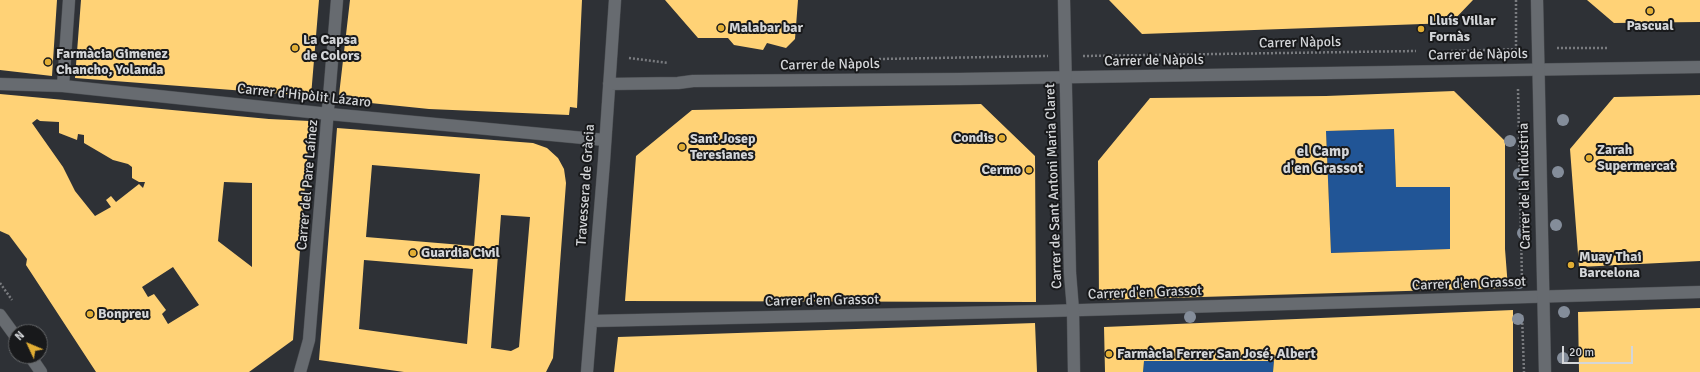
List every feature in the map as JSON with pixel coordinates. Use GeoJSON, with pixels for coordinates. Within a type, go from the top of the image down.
{"type":"FeatureCollection","features":[{"type":"Feature","properties":{"kind":"street"},"geometry":{"type":"LineString","coordinates":[[63,86],[69,0]]}},
{"type":"Feature","properties":{"kind":"street","name":"Carrer del Pare Laínez"},"geometry":{"type":"LineString","coordinates":[[300,372],[309,340],[329,114],[337,0]]}},
{"type":"Feature","properties":{"kind":"street","name":"Travessera de Gràcia"},"geometry":{"type":"LineString","coordinates":[[587,372],[615,0]]}},
{"type":"Feature","properties":{"kind":"street","name":"Carrer de Sant Antoni Maria Claret"},"geometry":{"type":"LineString","coordinates":[[1064,0],[1070,273],[1073,310],[1074,372]]}},
{"type":"Feature","properties":{"kind":"street","name":"Carrer de la Indústria"},"geometry":{"type":"LineString","coordinates":[[1536,0],[1545,372]]}},
{"type":"Feature","properties":{"kind":"street","name":"Carrer de Nàpols"},"geometry":{"type":"LineString","coordinates":[[609,84],[692,81],[1700,67]]}},
{"type":"Feature","properties":{"kind":"street","name":"Carrer d'Hipòlit Lázaro"},"geometry":{"type":"LineString","coordinates":[[0,84],[63,86],[329,114],[605,140]]}},
{"type":"Feature","properties":{"kind":"street","name":"Carrer d'en Grassot"},"geometry":{"type":"LineString","coordinates":[[592,321],[1543,298],[1700,292]]}},
{"type":"Feature","properties":{"kind":"street"},"geometry":{"type":"LineString","coordinates":[[0,315],[8,326]]}},
{"type":"Feature","properties":{"kind":"path","name":"Carrer de la Indústria"},"geometry":{"type":"LineString","coordinates":[[1516,0],[1524,372]]}},
{"type":"Feature","properties":{"kind":"path"},"geometry":{"type":"LineString","coordinates":[[1450,51],[1487,50]]}},
{"type":"Feature","properties":{"kind":"path","name":"Carrer Nàpols"},"geometry":{"type":"LineString","coordinates":[[1113,56],[1419,51]]}},
{"type":"Feature","properties":{"kind":"path"},"geometry":{"type":"LineString","coordinates":[[611,55],[674,64]]}},
{"type":"Feature","properties":{"kind":"shaded area"},"geometry":{"type":"Polygon","coordinates":[[[1394,129],[1396,186],[1450,187],[1450,249],[1331,253],[1326,131],[1394,129]]]}},
{"type":"Feature","properties":{"kind":"shaded area"},"geometry":{"type":"Polygon","coordinates":[[[1144,361],[1274,361],[1273,372],[1143,372],[1144,361]]]}},
{"type":"Feature","properties":{"kind":"building"},"geometry":{"type":"Polygon","coordinates":[[[0,0],[57,0],[52,76],[0,70],[0,0]]]}},
{"type":"Feature","properties":{"kind":"building"},"geometry":{"type":"Polygon","coordinates":[[[81,0],[319,0],[311,96],[75,78],[81,0]]]}},
{"type":"Feature","properties":{"kind":"building"},"geometry":{"type":"Polygon","coordinates":[[[350,0],[582,0],[577,108],[570,107],[569,115],[429,109],[341,100],[339,95],[350,0]]]}},
{"type":"Feature","properties":{"kind":"building"},"geometry":{"type":"Polygon","coordinates":[[[665,0],[798,0],[795,39],[786,48],[767,43],[763,50],[734,45],[728,38],[698,38],[665,0]]]}},
{"type":"Feature","properties":{"kind":"building"},"geometry":{"type":"Polygon","coordinates":[[[1109,0],[1473,0],[1451,23],[1142,34],[1109,0]]]}},
{"type":"Feature","properties":{"kind":"building","name":"Pascual"},"geometry":{"type":"Polygon","coordinates":[[[1587,0],[1700,0],[1700,22],[1614,23],[1587,0]]]}},
{"type":"Feature","properties":{"kind":"building"},"geometry":{"type":"Polygon","coordinates":[[[1454,91],[1505,141],[1505,249],[1508,288],[1099,300],[1098,161],[1150,98],[1326,96],[1454,91]],[[1394,129],[1326,131],[1331,253],[1450,249],[1450,187],[1396,187],[1394,129]]]}},
{"type":"Feature","properties":{"kind":"building"},"geometry":{"type":"Polygon","coordinates":[[[0,94],[269,119],[310,121],[293,340],[249,372],[96,372],[26,265],[27,259],[9,235],[0,231],[0,94]],[[37,119],[32,123],[63,167],[75,191],[95,216],[111,207],[106,200],[111,196],[116,202],[139,184],[143,188],[145,182],[139,182],[132,178],[132,167],[128,164],[113,160],[84,143],[84,135],[78,134],[77,140],[59,133],[59,122],[40,121],[37,119]],[[224,182],[218,241],[252,267],[252,183],[224,182]],[[173,267],[142,287],[148,297],[154,294],[166,310],[162,314],[168,324],[199,305],[173,267]]]}},
{"type":"Feature","properties":{"kind":"building"},"geometry":{"type":"Polygon","coordinates":[[[1700,95],[1700,261],[1579,267],[1570,149],[1614,97],[1700,95]]]}},
{"type":"Feature","properties":{"kind":"building"},"geometry":{"type":"Polygon","coordinates":[[[981,104],[1035,156],[1036,302],[625,301],[636,156],[692,110],[981,104]]]}},
{"type":"Feature","properties":{"kind":"building","name":"Guardia Civil"},"geometry":{"type":"Polygon","coordinates":[[[337,128],[533,143],[547,148],[558,158],[564,169],[566,183],[553,358],[546,372],[404,372],[319,360],[337,128]],[[372,165],[366,237],[474,246],[480,174],[372,165]],[[501,215],[491,348],[511,351],[519,347],[530,217],[501,215]],[[364,260],[359,329],[467,344],[473,269],[364,260]]]}},
{"type":"Feature","properties":{"kind":"building"},"geometry":{"type":"Polygon","coordinates":[[[1700,308],[1700,372],[1579,372],[1578,312],[1700,308]]]}},
{"type":"Feature","properties":{"kind":"building"},"geometry":{"type":"Polygon","coordinates":[[[1513,310],[1513,372],[1273,372],[1274,361],[1144,361],[1143,372],[1105,372],[1104,327],[1513,310]]]}},
{"type":"Feature","properties":{"kind":"building"},"geometry":{"type":"Polygon","coordinates":[[[1035,323],[1037,372],[614,372],[618,337],[1035,323]]]}},
{"type":"Feature","properties":{"kind":"place","name":"Pascual"},"geometry":{"type":"Point","coordinates":[1650,11]}},
{"type":"Feature","properties":{"kind":"place","name":"Malabar bar"},"geometry":{"type":"Point","coordinates":[721,28]}},
{"type":"Feature","properties":{"kind":"place","name":"Lluís Villar Fornàs"},"geometry":{"type":"Point","coordinates":[1421,29]}},
{"type":"Feature","properties":{"kind":"place","name":"La Capsa de Colors"},"geometry":{"type":"Point","coordinates":[295,48]}},
{"type":"Feature","properties":{"kind":"place","name":"Farmàcia Gimenez Chancho, Yolanda"},"geometry":{"type":"Point","coordinates":[48,62]}},
{"type":"Feature","properties":{"kind":"place","name":"Condis"},"geometry":{"type":"Point","coordinates":[1002,138]}},
{"type":"Feature","properties":{"kind":"place","name":"Sant Josep Teresianes"},"geometry":{"type":"Point","coordinates":[682,147]}},
{"type":"Feature","properties":{"kind":"place","name":"Zarah Supermercat"},"geometry":{"type":"Point","coordinates":[1589,158]}},
{"type":"Feature","properties":{"kind":"place","name":"Cermo"},"geometry":{"type":"Point","coordinates":[1029,170]}},
{"type":"Feature","properties":{"kind":"place","name":"Guardia Civil"},"geometry":{"type":"Point","coordinates":[413,253]}},
{"type":"Feature","properties":{"kind":"place","name":"Muay Thai Barcelona"},"geometry":{"type":"Point","coordinates":[1571,265]}},
{"type":"Feature","properties":{"kind":"place","name":"Bonpreu"},"geometry":{"type":"Point","coordinates":[90,314]}},
{"type":"Feature","properties":{"kind":"place","name":"Farmàcia Ferrer San José, Albert"},"geometry":{"type":"Point","coordinates":[1109,354]}},
{"type":"Feature","properties":{"kind":"district","name":"el Camp d'en Grassot"},"geometry":{"type":"Point","coordinates":[1323,160]}}]}
